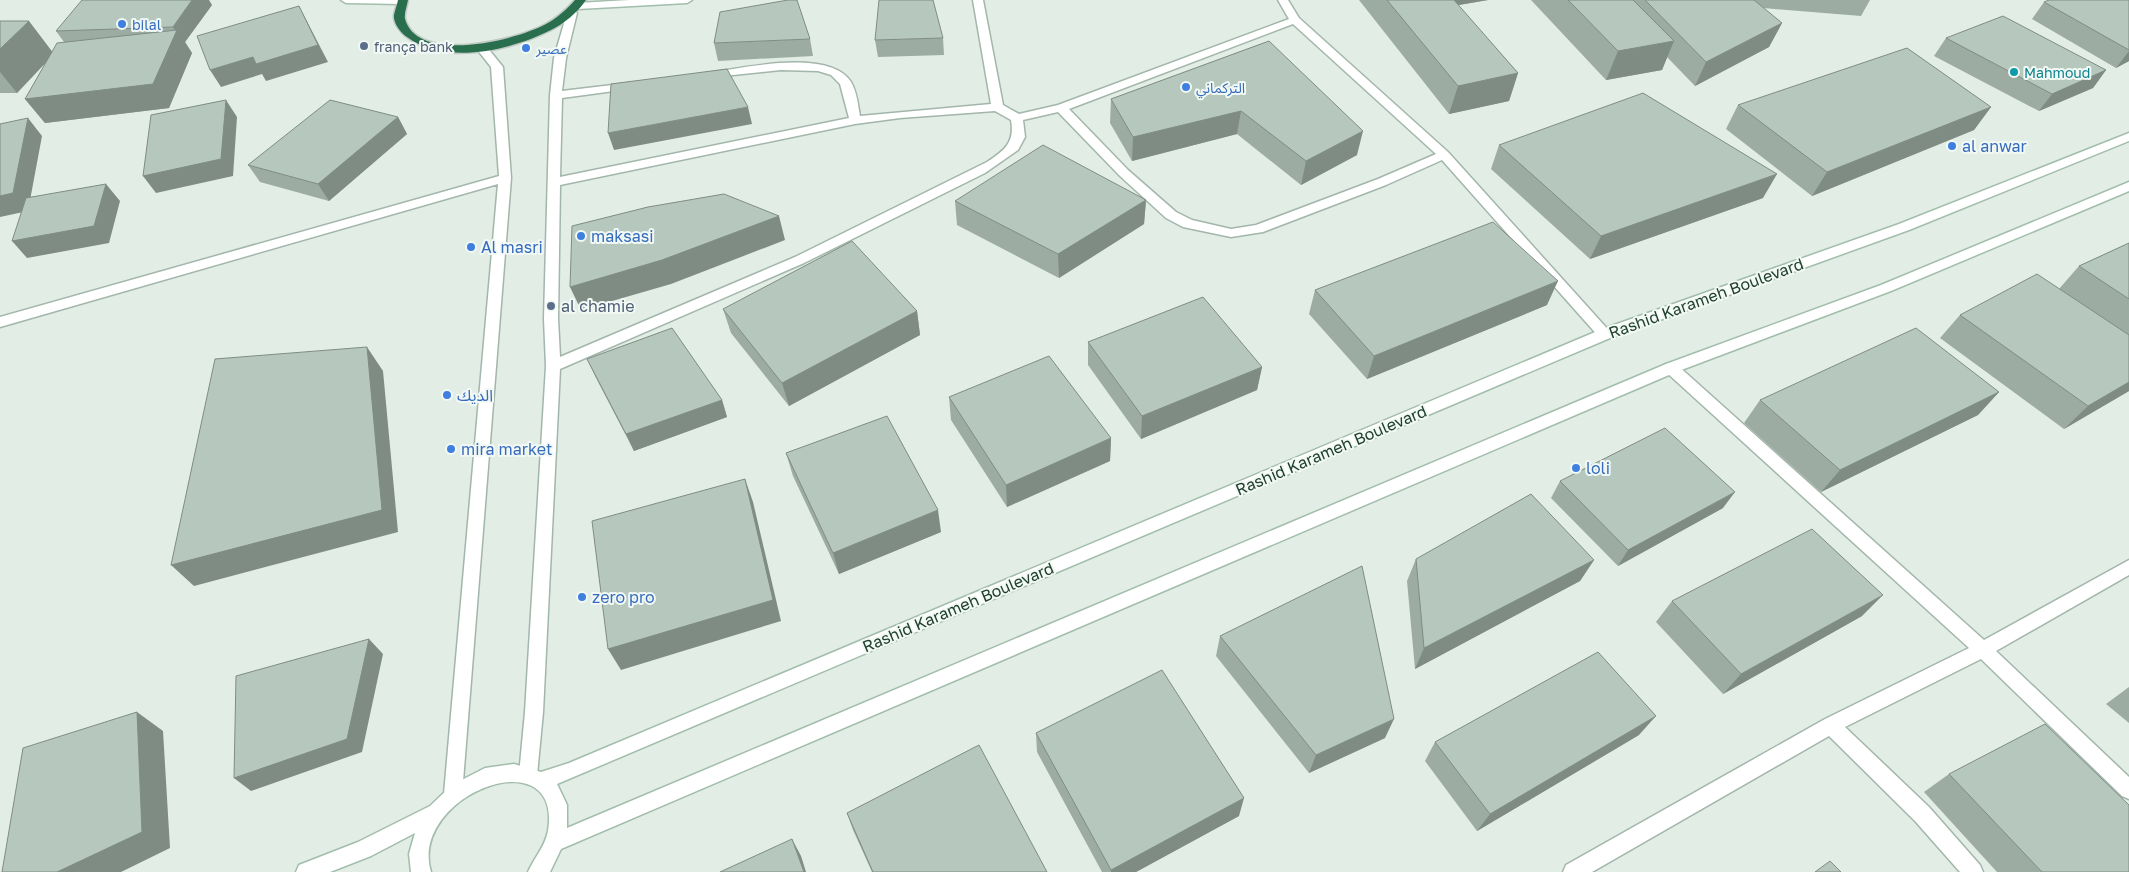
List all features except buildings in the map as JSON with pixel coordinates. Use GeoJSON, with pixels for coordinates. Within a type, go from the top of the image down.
{"type":"FeatureCollection","features":[{"type":"Feature","properties":{"kind":"highway"},"geometry":{"type":"LineString","coordinates":[[402,0],[399,17],[406,32],[418,39],[451,48],[482,48],[517,41],[548,28],[577,6]]}},
{"type":"Feature","properties":{"kind":"street"},"geometry":{"type":"LineString","coordinates":[[346,0],[402,0]]}},
{"type":"Feature","properties":{"kind":"street"},"geometry":{"type":"LineString","coordinates":[[534,778],[534,712],[553,366],[551,319],[556,182],[556,95],[560,58],[577,6],[687,0]]}},
{"type":"Feature","properties":{"kind":"street"},"geometry":{"type":"LineString","coordinates":[[978,0],[996,107]]}},
{"type":"Feature","properties":{"kind":"street"},"geometry":{"type":"LineString","coordinates":[[1283,0],[1295,20],[1444,155],[1604,334]]}},
{"type":"Feature","properties":{"kind":"street"},"geometry":{"type":"LineString","coordinates":[[556,182],[855,120],[918,112],[996,107],[1017,118],[1061,108],[1295,20]]}},
{"type":"Feature","properties":{"kind":"street"},"geometry":{"type":"LineString","coordinates":[[453,794],[505,178],[497,67],[482,48]]}},
{"type":"Feature","properties":{"kind":"street"},"geometry":{"type":"LineString","coordinates":[[694,78],[791,66],[818,67],[839,76],[844,81],[855,120]]}},
{"type":"Feature","properties":{"kind":"street"},"geometry":{"type":"LineString","coordinates":[[556,95],[645,85]]}},
{"type":"Feature","properties":{"kind":"street"},"geometry":{"type":"LineString","coordinates":[[1061,108],[1124,173],[1171,216],[1188,224],[1231,233],[1266,226],[1382,182],[1444,155]]}},
{"type":"Feature","properties":{"kind":"street"},"geometry":{"type":"LineString","coordinates":[[553,366],[750,282],[856,234],[933,195],[994,162],[1014,147],[1020,133],[1017,118]]}},
{"type":"Feature","properties":{"kind":"street","name":"Rashid Karameh Boulevard"},"geometry":{"type":"LineString","coordinates":[[534,778],[599,759],[1604,334],[1904,227],[2129,137]]}},
{"type":"Feature","properties":{"kind":"street"},"geometry":{"type":"LineString","coordinates":[[0,322],[505,178]]}},
{"type":"Feature","properties":{"kind":"street"},"geometry":{"type":"LineString","coordinates":[[556,842],[1671,368],[1886,288],[2129,186]]}},
{"type":"Feature","properties":{"kind":"street"},"geometry":{"type":"LineString","coordinates":[[1671,368],[1984,650],[2129,790]]}},
{"type":"Feature","properties":{"kind":"street"},"geometry":{"type":"LineString","coordinates":[[1573,872],[1831,725],[1984,650],[2129,567]]}},
{"type":"Feature","properties":{"kind":"street"},"geometry":{"type":"LineString","coordinates":[[1831,725],[1922,814],[1973,872]]}},
{"type":"Feature","properties":{"kind":"street"},"geometry":{"type":"LineString","coordinates":[[421,872],[419,866],[421,840],[435,813],[453,794],[478,780],[504,773],[534,778],[554,796],[560,818],[556,842],[538,872]]}},
{"type":"Feature","properties":{"kind":"street"},"geometry":{"type":"LineString","coordinates":[[306,872],[364,849],[435,813]]}},
{"type":"Feature","properties":{"kind":"place","name":"bilal"},"geometry":{"type":"Point","coordinates":[122,24]}},
{"type":"Feature","properties":{"kind":"place","name":"frança bank"},"geometry":{"type":"Point","coordinates":[364,46]}},
{"type":"Feature","properties":{"kind":"place","name":"عصير"},"geometry":{"type":"Point","coordinates":[526,48]}},
{"type":"Feature","properties":{"kind":"place","name":"Mahmoud"},"geometry":{"type":"Point","coordinates":[2014,72]}},
{"type":"Feature","properties":{"kind":"place","name":"التركماني"},"geometry":{"type":"Point","coordinates":[1186,87]}},
{"type":"Feature","properties":{"kind":"place","name":"al anwar"},"geometry":{"type":"Point","coordinates":[1952,146]}},
{"type":"Feature","properties":{"kind":"place","name":"maksasi"},"geometry":{"type":"Point","coordinates":[581,236]}},
{"type":"Feature","properties":{"kind":"place","name":"Al masri"},"geometry":{"type":"Point","coordinates":[471,247]}},
{"type":"Feature","properties":{"kind":"place","name":"al chamie"},"geometry":{"type":"Point","coordinates":[551,306]}},
{"type":"Feature","properties":{"kind":"place","name":"الديك"},"geometry":{"type":"Point","coordinates":[447,395]}},
{"type":"Feature","properties":{"kind":"place","name":"mira market"},"geometry":{"type":"Point","coordinates":[451,449]}},
{"type":"Feature","properties":{"kind":"place","name":"loli"},"geometry":{"type":"Point","coordinates":[1576,468]}},
{"type":"Feature","properties":{"kind":"place","name":"zero pro"},"geometry":{"type":"Point","coordinates":[582,597]}}]}
